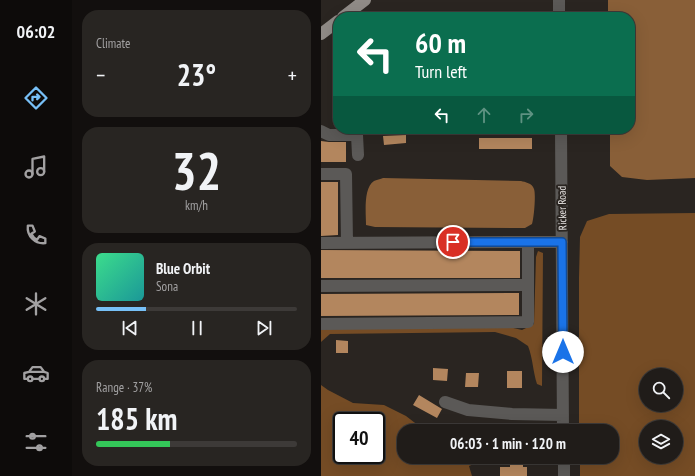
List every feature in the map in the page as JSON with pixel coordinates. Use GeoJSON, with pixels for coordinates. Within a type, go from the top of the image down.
{"type":"FeatureCollection","features":[{"type":"Feature","properties":{"kind":"main road"},"geometry":{"type":"LineString","coordinates":[[349,12],[365,0]]}},
{"type":"Feature","properties":{"kind":"main road"},"geometry":{"type":"LineString","coordinates":[[321,34],[333,24]]}},
{"type":"Feature","properties":{"kind":"street"},"geometry":{"type":"LineString","coordinates":[[559,0],[559,12]]}},
{"type":"Feature","properties":{"kind":"street"},"geometry":{"type":"LineString","coordinates":[[321,131],[329,135],[357,135],[358,155]]}},
{"type":"Feature","properties":{"kind":"street","name":"Ricker Road"},"geometry":{"type":"LineString","coordinates":[[561,134],[563,424]]}},
{"type":"Feature","properties":{"kind":"street"},"geometry":{"type":"LineString","coordinates":[[321,174],[346,174],[347,243]]}},
{"type":"Feature","properties":{"kind":"street"},"geometry":{"type":"LineString","coordinates":[[321,324],[528,322],[528,242]]}},
{"type":"Feature","properties":{"kind":"street"},"geometry":{"type":"LineString","coordinates":[[321,243],[562,242]]}},
{"type":"Feature","properties":{"kind":"street"},"geometry":{"type":"LineString","coordinates":[[321,286],[528,285]]}},
{"type":"Feature","properties":{"kind":"street"},"geometry":{"type":"LineString","coordinates":[[445,402],[468,410],[512,414],[563,415]]}},
{"type":"Feature","properties":{"kind":"street"},"geometry":{"type":"LineString","coordinates":[[564,464],[564,476]]}},
{"type":"Feature","properties":{"kind":"shaded area"},"geometry":{"type":"Polygon","coordinates":[[[608,0],[695,0],[695,178],[647,180],[622,177],[610,166],[610,134],[635,134],[635,12],[608,12],[608,0]]]}},
{"type":"Feature","properties":{"kind":"shaded area"},"geometry":{"type":"Polygon","coordinates":[[[383,178],[526,182],[532,185],[535,192],[535,206],[532,224],[525,228],[375,227],[366,225],[366,202],[368,189],[370,184],[374,181],[383,178]]]}},
{"type":"Feature","properties":{"kind":"shaded area"},"geometry":{"type":"Polygon","coordinates":[[[695,213],[695,476],[580,476],[580,464],[619,464],[619,424],[579,424],[580,237],[587,221],[609,214],[695,213]]]}},
{"type":"Feature","properties":{"kind":"shaded area"},"geometry":{"type":"Polygon","coordinates":[[[538,251],[543,253],[542,386],[537,384],[528,346],[516,338],[495,332],[330,334],[321,342],[321,329],[509,327],[522,330],[534,324],[536,257],[538,251]]]}},
{"type":"Feature","properties":{"kind":"shaded area"},"geometry":{"type":"Polygon","coordinates":[[[321,385],[353,403],[384,405],[406,416],[416,424],[397,424],[397,464],[474,464],[469,466],[472,476],[321,476],[321,385]]]}},
{"type":"Feature","properties":{"kind":"building"},"geometry":{"type":"Polygon","coordinates":[[[406,135],[406,143],[384,145],[383,136],[406,135]]]}},
{"type":"Feature","properties":{"kind":"building"},"geometry":{"type":"Polygon","coordinates":[[[479,138],[532,138],[532,149],[479,149],[479,138]]]}},
{"type":"Feature","properties":{"kind":"building"},"geometry":{"type":"Polygon","coordinates":[[[321,141],[346,142],[346,162],[321,162],[321,141]]]}},
{"type":"Feature","properties":{"kind":"building"},"geometry":{"type":"Polygon","coordinates":[[[321,182],[338,182],[338,235],[321,236],[321,182]]]}},
{"type":"Feature","properties":{"kind":"building"},"geometry":{"type":"Polygon","coordinates":[[[321,250],[520,251],[520,278],[321,278],[321,250]]]}},
{"type":"Feature","properties":{"kind":"building"},"geometry":{"type":"Polygon","coordinates":[[[519,293],[519,315],[321,316],[321,294],[519,293]]]}},
{"type":"Feature","properties":{"kind":"building"},"geometry":{"type":"Polygon","coordinates":[[[336,340],[348,341],[348,353],[336,353],[336,340]]]}},
{"type":"Feature","properties":{"kind":"building"},"geometry":{"type":"Polygon","coordinates":[[[433,368],[448,369],[447,381],[433,380],[433,368]]]}},
{"type":"Feature","properties":{"kind":"building"},"geometry":{"type":"Polygon","coordinates":[[[507,371],[522,371],[522,388],[507,388],[507,371]]]}},
{"type":"Feature","properties":{"kind":"building"},"geometry":{"type":"Polygon","coordinates":[[[466,373],[479,373],[478,387],[465,387],[466,373]]]}},
{"type":"Feature","properties":{"kind":"building"},"geometry":{"type":"Polygon","coordinates":[[[419,395],[442,409],[437,418],[413,405],[419,395]]]}},
{"type":"Feature","properties":{"kind":"building"},"geometry":{"type":"Polygon","coordinates":[[[510,464],[523,464],[523,467],[527,467],[527,476],[500,476],[500,467],[510,467],[510,464]]]}},
{"type":"Feature","properties":{"kind":"route"},"geometry":{"type":"LineString","coordinates":[[453,242],[562,242],[563,352]]}}]}
